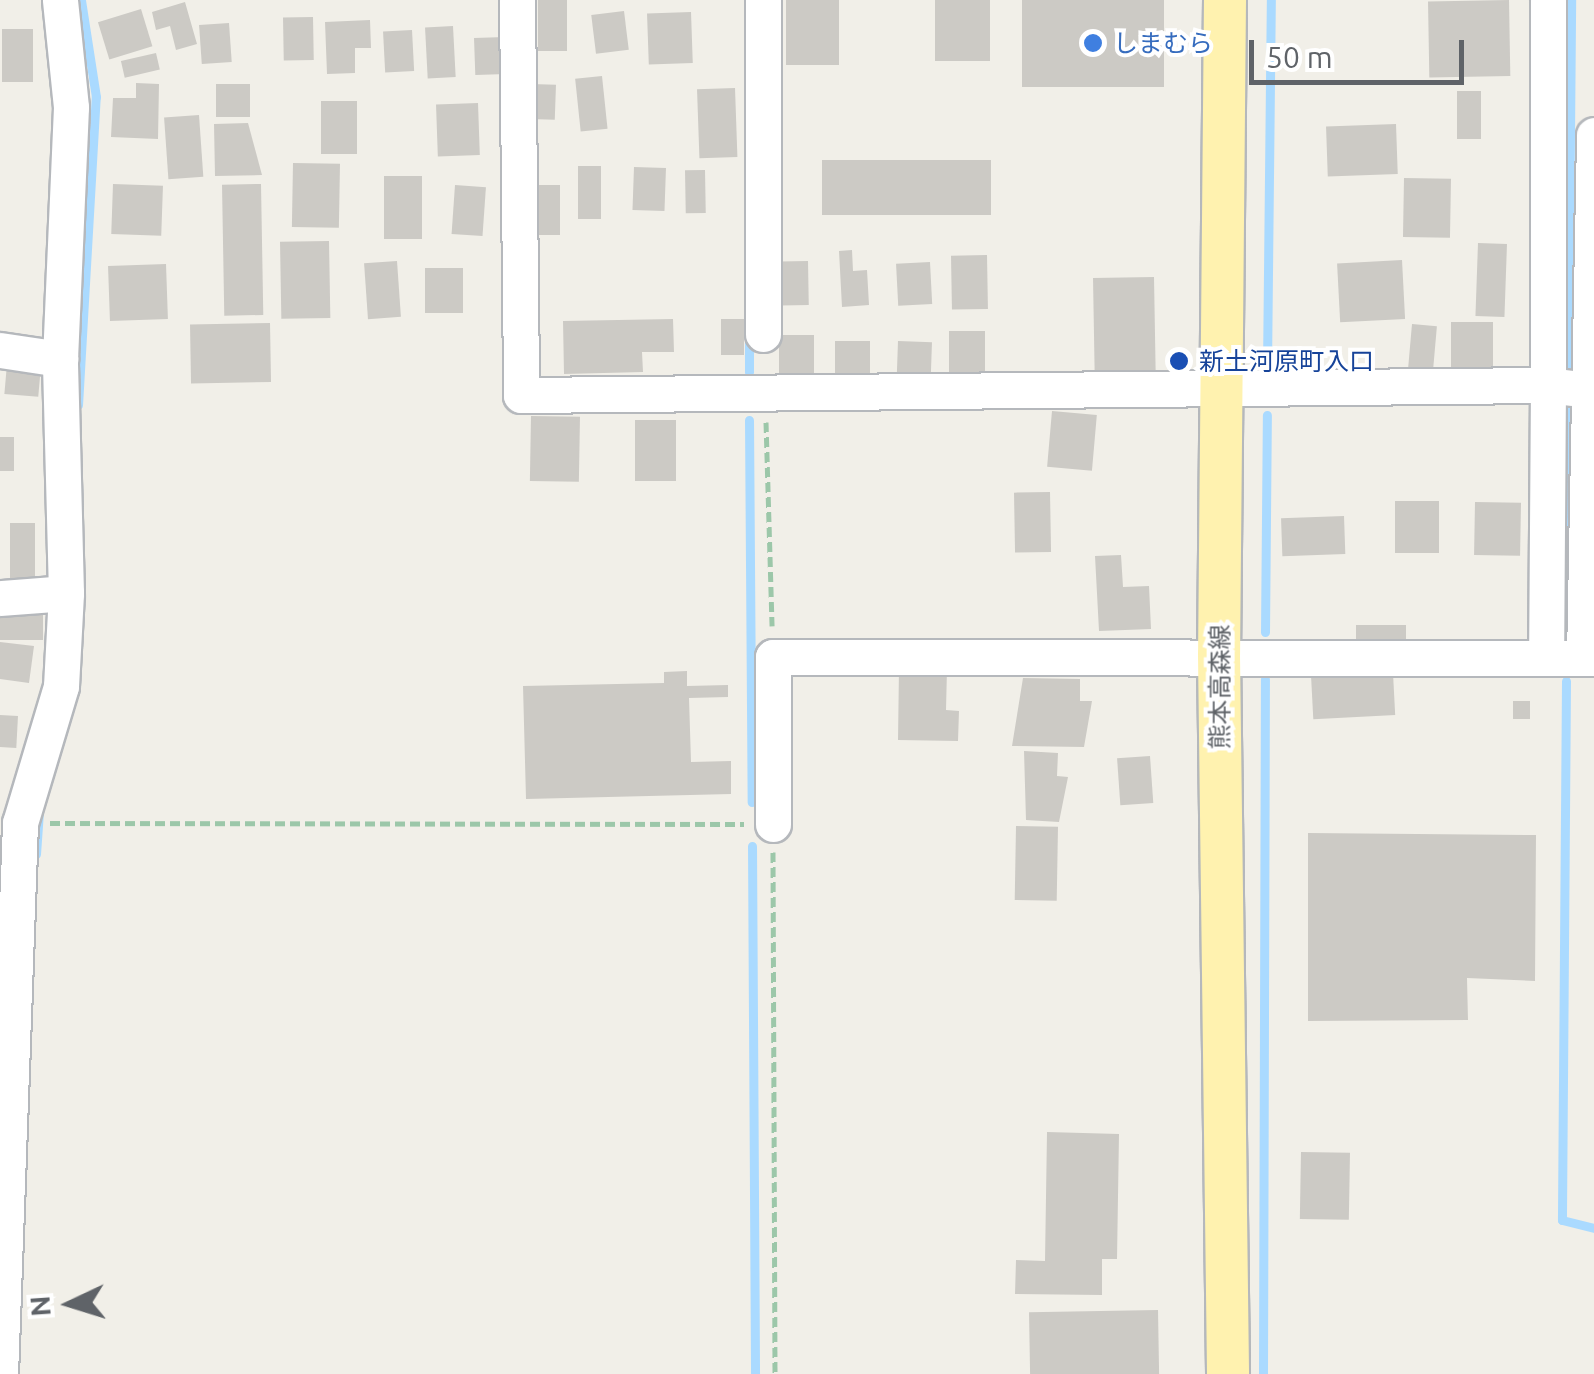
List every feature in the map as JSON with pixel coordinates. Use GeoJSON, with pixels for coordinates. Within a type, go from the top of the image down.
{"type":"FeatureCollection","features":[{"type":"Feature","properties":{"kind":"main road","name":"熊本高森線"},"geometry":{"type":"LineString","coordinates":[[1225,0],[1219,655],[1228,1374]]}},
{"type":"Feature","properties":{"kind":"street"},"geometry":{"type":"LineString","coordinates":[[0,1374],[10,822],[61,686],[66,592],[60,359],[71,107],[60,0]]}},
{"type":"Feature","properties":{"kind":"street"},"geometry":{"type":"LineString","coordinates":[[517,0],[521,394],[1222,393],[1548,385],[1590,389]]}},
{"type":"Feature","properties":{"kind":"street"},"geometry":{"type":"LineString","coordinates":[[763,0],[763,334]]}},
{"type":"Feature","properties":{"kind":"street"},"geometry":{"type":"LineString","coordinates":[[1546,657],[1548,0]]}},
{"type":"Feature","properties":{"kind":"street"},"geometry":{"type":"LineString","coordinates":[[773,824],[774,657],[1589,658],[1594,135]]}},
{"type":"Feature","properties":{"kind":"street"},"geometry":{"type":"LineString","coordinates":[[0,350],[60,359]]}},
{"type":"Feature","properties":{"kind":"street"},"geometry":{"type":"LineString","coordinates":[[0,598],[66,592]]}},
{"type":"Feature","properties":{"kind":"path"},"geometry":{"type":"LineString","coordinates":[[766,396],[774,657]]}},
{"type":"Feature","properties":{"kind":"path"},"geometry":{"type":"LineString","coordinates":[[10,822],[773,824],[775,1374]]}},
{"type":"Feature","properties":{"kind":"building"},"geometry":{"type":"Polygon","coordinates":[[[538,0],[567,0],[567,51],[538,51],[538,0]]]}},
{"type":"Feature","properties":{"kind":"building"},"geometry":{"type":"Polygon","coordinates":[[[786,0],[839,0],[839,65],[786,65],[786,0]]]}},
{"type":"Feature","properties":{"kind":"building"},"geometry":{"type":"Polygon","coordinates":[[[935,0],[990,0],[990,61],[935,61],[935,0]]]}},
{"type":"Feature","properties":{"kind":"building","name":"しまむら"},"geometry":{"type":"Polygon","coordinates":[[[1022,0],[1164,0],[1164,87],[1022,87],[1022,0]]]}},
{"type":"Feature","properties":{"kind":"building"},"geometry":{"type":"Polygon","coordinates":[[[1509,0],[1510,76],[1429,77],[1428,1],[1509,0]]]}},
{"type":"Feature","properties":{"kind":"building"},"geometry":{"type":"Polygon","coordinates":[[[185,2],[197,44],[176,50],[170,26],[156,30],[152,12],[185,2]]]}},
{"type":"Feature","properties":{"kind":"building"},"geometry":{"type":"Polygon","coordinates":[[[141,9],[152,46],[109,59],[98,22],[141,9]]]}},
{"type":"Feature","properties":{"kind":"building"},"geometry":{"type":"Polygon","coordinates":[[[624,11],[629,50],[596,54],[591,15],[624,11]]]}},
{"type":"Feature","properties":{"kind":"building"},"geometry":{"type":"Polygon","coordinates":[[[691,12],[693,63],[649,65],[647,14],[691,12]]]}},
{"type":"Feature","properties":{"kind":"building"},"geometry":{"type":"Polygon","coordinates":[[[313,17],[314,60],[284,61],[283,18],[313,17]]]}},
{"type":"Feature","properties":{"kind":"building"},"geometry":{"type":"Polygon","coordinates":[[[370,20],[371,48],[355,48],[355,73],[327,74],[325,22],[370,20]]]}},
{"type":"Feature","properties":{"kind":"building"},"geometry":{"type":"Polygon","coordinates":[[[229,23],[232,62],[202,64],[199,25],[229,23]]]}},
{"type":"Feature","properties":{"kind":"building"},"geometry":{"type":"Polygon","coordinates":[[[453,26],[456,77],[428,78],[425,27],[453,26]]]}},
{"type":"Feature","properties":{"kind":"building"},"geometry":{"type":"Polygon","coordinates":[[[2,29],[33,29],[33,82],[2,82],[2,29]]]}},
{"type":"Feature","properties":{"kind":"building"},"geometry":{"type":"Polygon","coordinates":[[[412,30],[414,71],[385,72],[383,32],[412,30]]]}},
{"type":"Feature","properties":{"kind":"building"},"geometry":{"type":"Polygon","coordinates":[[[505,37],[506,74],[475,75],[474,38],[505,37]]]}},
{"type":"Feature","properties":{"kind":"building"},"geometry":{"type":"Polygon","coordinates":[[[156,53],[160,70],[125,78],[121,61],[156,53]]]}},
{"type":"Feature","properties":{"kind":"building"},"geometry":{"type":"Polygon","coordinates":[[[602,76],[608,129],[581,132],[575,79],[602,76]]]}},
{"type":"Feature","properties":{"kind":"building"},"geometry":{"type":"Polygon","coordinates":[[[136,83],[159,84],[158,139],[111,137],[113,98],[136,98],[136,83]]]}},
{"type":"Feature","properties":{"kind":"building"},"geometry":{"type":"Polygon","coordinates":[[[216,84],[250,84],[250,117],[216,117],[216,84]]]}},
{"type":"Feature","properties":{"kind":"building"},"geometry":{"type":"Polygon","coordinates":[[[531,84],[556,85],[555,120],[530,119],[531,84]]]}},
{"type":"Feature","properties":{"kind":"building"},"geometry":{"type":"Polygon","coordinates":[[[735,88],[737,157],[699,158],[697,89],[735,88]]]}},
{"type":"Feature","properties":{"kind":"building"},"geometry":{"type":"Polygon","coordinates":[[[1457,91],[1481,91],[1481,139],[1457,139],[1457,91]]]}},
{"type":"Feature","properties":{"kind":"building"},"geometry":{"type":"Polygon","coordinates":[[[321,101],[357,101],[357,154],[321,154],[321,101]]]}},
{"type":"Feature","properties":{"kind":"building"},"geometry":{"type":"Polygon","coordinates":[[[478,103],[480,155],[438,156],[436,104],[478,103]]]}},
{"type":"Feature","properties":{"kind":"building"},"geometry":{"type":"Polygon","coordinates":[[[199,115],[203,177],[168,179],[164,117],[199,115]]]}},
{"type":"Feature","properties":{"kind":"building"},"geometry":{"type":"Polygon","coordinates":[[[248,123],[262,175],[215,176],[214,124],[248,123]]]}},
{"type":"Feature","properties":{"kind":"building"},"geometry":{"type":"Polygon","coordinates":[[[1396,124],[1398,174],[1328,176],[1326,126],[1396,124]]]}},
{"type":"Feature","properties":{"kind":"building"},"geometry":{"type":"Polygon","coordinates":[[[822,160],[991,160],[991,215],[822,215],[822,160]]]}},
{"type":"Feature","properties":{"kind":"building"},"geometry":{"type":"Polygon","coordinates":[[[293,163],[340,164],[339,228],[292,227],[293,163]]]}},
{"type":"Feature","properties":{"kind":"building"},"geometry":{"type":"Polygon","coordinates":[[[578,166],[601,166],[601,219],[578,219],[578,166]]]}},
{"type":"Feature","properties":{"kind":"building"},"geometry":{"type":"Polygon","coordinates":[[[634,167],[666,168],[664,211],[632,210],[634,167]]]}},
{"type":"Feature","properties":{"kind":"building"},"geometry":{"type":"Polygon","coordinates":[[[685,170],[705,170],[706,213],[686,213],[685,170]]]}},
{"type":"Feature","properties":{"kind":"building"},"geometry":{"type":"Polygon","coordinates":[[[384,176],[422,176],[422,239],[384,239],[384,176]]]}},
{"type":"Feature","properties":{"kind":"building"},"geometry":{"type":"Polygon","coordinates":[[[1404,178],[1451,179],[1450,238],[1403,237],[1404,178]]]}},
{"type":"Feature","properties":{"kind":"building"},"geometry":{"type":"Polygon","coordinates":[[[113,184],[163,186],[161,236],[111,234],[113,184]]]}},
{"type":"Feature","properties":{"kind":"building"},"geometry":{"type":"Polygon","coordinates":[[[261,184],[263,315],[224,316],[222,185],[261,184]]]}},
{"type":"Feature","properties":{"kind":"building"},"geometry":{"type":"Polygon","coordinates":[[[455,185],[486,187],[483,236],[452,234],[455,185]]]}},
{"type":"Feature","properties":{"kind":"building"},"geometry":{"type":"Polygon","coordinates":[[[537,185],[560,185],[560,235],[537,235],[537,185]]]}},
{"type":"Feature","properties":{"kind":"building"},"geometry":{"type":"Polygon","coordinates":[[[329,241],[330,318],[281,319],[280,242],[329,241]]]}},
{"type":"Feature","properties":{"kind":"building"},"geometry":{"type":"Polygon","coordinates":[[[1478,243],[1507,244],[1504,317],[1475,316],[1478,243]]]}},
{"type":"Feature","properties":{"kind":"building"},"geometry":{"type":"Polygon","coordinates":[[[852,250],[853,271],[867,270],[869,305],[842,307],[839,251],[852,250]]]}},
{"type":"Feature","properties":{"kind":"building"},"geometry":{"type":"Polygon","coordinates":[[[987,255],[988,309],[952,310],[951,256],[987,255]]]}},
{"type":"Feature","properties":{"kind":"building"},"geometry":{"type":"Polygon","coordinates":[[[1402,260],[1405,319],[1340,322],[1337,263],[1402,260]]]}},
{"type":"Feature","properties":{"kind":"building"},"geometry":{"type":"Polygon","coordinates":[[[397,261],[401,317],[368,319],[364,263],[397,261]]]}},
{"type":"Feature","properties":{"kind":"building"},"geometry":{"type":"Polygon","coordinates":[[[780,261],[808,261],[809,305],[781,305],[780,261]]]}},
{"type":"Feature","properties":{"kind":"building"},"geometry":{"type":"Polygon","coordinates":[[[930,262],[932,304],[898,306],[896,264],[930,262]]]}},
{"type":"Feature","properties":{"kind":"building"},"geometry":{"type":"Polygon","coordinates":[[[166,264],[168,319],[110,321],[108,266],[166,264]]]}},
{"type":"Feature","properties":{"kind":"building"},"geometry":{"type":"Polygon","coordinates":[[[425,268],[463,268],[463,313],[425,313],[425,268]]]}},
{"type":"Feature","properties":{"kind":"building"},"geometry":{"type":"Polygon","coordinates":[[[1154,277],[1156,376],[1095,377],[1093,278],[1154,277]]]}},
{"type":"Feature","properties":{"kind":"building"},"geometry":{"type":"Polygon","coordinates":[[[673,319],[674,352],[642,352],[643,372],[564,374],[563,321],[673,319]]]}},
{"type":"Feature","properties":{"kind":"building"},"geometry":{"type":"Polygon","coordinates":[[[721,319],[744,319],[744,355],[721,355],[721,319]]]}},
{"type":"Feature","properties":{"kind":"building"},"geometry":{"type":"Polygon","coordinates":[[[1451,322],[1493,322],[1493,369],[1451,369],[1451,322]]]}},
{"type":"Feature","properties":{"kind":"building"},"geometry":{"type":"Polygon","coordinates":[[[270,323],[271,382],[191,383],[190,324],[270,323]]]}},
{"type":"Feature","properties":{"kind":"building"},"geometry":{"type":"Polygon","coordinates":[[[1412,324],[1437,326],[1433,373],[1408,371],[1412,324]]]}},
{"type":"Feature","properties":{"kind":"building"},"geometry":{"type":"Polygon","coordinates":[[[949,331],[985,331],[985,389],[949,389],[949,331]]]}},
{"type":"Feature","properties":{"kind":"building"},"geometry":{"type":"Polygon","coordinates":[[[779,335],[814,335],[814,382],[779,382],[779,335]]]}},
{"type":"Feature","properties":{"kind":"building"},"geometry":{"type":"Polygon","coordinates":[[[835,341],[870,341],[870,391],[835,391],[835,341]]]}},
{"type":"Feature","properties":{"kind":"building"},"geometry":{"type":"Polygon","coordinates":[[[898,341],[932,342],[931,384],[897,383],[898,341]]]}},
{"type":"Feature","properties":{"kind":"building"},"geometry":{"type":"Polygon","coordinates":[[[7,364],[41,367],[38,397],[4,394],[7,364]]]}},
{"type":"Feature","properties":{"kind":"building"},"geometry":{"type":"Polygon","coordinates":[[[1052,411],[1097,415],[1092,471],[1047,467],[1052,411]]]}},
{"type":"Feature","properties":{"kind":"building"},"geometry":{"type":"Polygon","coordinates":[[[531,416],[580,417],[579,482],[530,481],[531,416]]]}},
{"type":"Feature","properties":{"kind":"building"},"geometry":{"type":"Polygon","coordinates":[[[635,420],[676,420],[676,481],[635,481],[635,420]]]}},
{"type":"Feature","properties":{"kind":"building"},"geometry":{"type":"Polygon","coordinates":[[[0,437],[14,437],[14,471],[0,471],[0,437]]]}},
{"type":"Feature","properties":{"kind":"building"},"geometry":{"type":"Polygon","coordinates":[[[1050,492],[1051,552],[1015,553],[1014,493],[1050,492]]]}},
{"type":"Feature","properties":{"kind":"building"},"geometry":{"type":"Polygon","coordinates":[[[1395,501],[1439,501],[1439,553],[1395,553],[1395,501]]]}},
{"type":"Feature","properties":{"kind":"building"},"geometry":{"type":"Polygon","coordinates":[[[1475,502],[1521,503],[1520,556],[1474,555],[1475,502]]]}},
{"type":"Feature","properties":{"kind":"building"},"geometry":{"type":"Polygon","coordinates":[[[1344,516],[1345,554],[1282,556],[1281,518],[1344,516]]]}},
{"type":"Feature","properties":{"kind":"building"},"geometry":{"type":"Polygon","coordinates":[[[10,523],[35,523],[35,581],[10,581],[10,523]]]}},
{"type":"Feature","properties":{"kind":"building"},"geometry":{"type":"Polygon","coordinates":[[[1121,555],[1123,587],[1149,586],[1151,629],[1099,631],[1095,556],[1121,555]]]}},
{"type":"Feature","properties":{"kind":"building"},"geometry":{"type":"Polygon","coordinates":[[[0,607],[43,607],[43,640],[0,640],[0,607]]]}},
{"type":"Feature","properties":{"kind":"building"},"geometry":{"type":"Polygon","coordinates":[[[1356,625],[1406,625],[1406,640],[1356,640],[1356,625]]]}},
{"type":"Feature","properties":{"kind":"building"},"geometry":{"type":"Polygon","coordinates":[[[0,642],[34,646],[29,683],[0,679],[0,642]]]}},
{"type":"Feature","properties":{"kind":"building"},"geometry":{"type":"Polygon","coordinates":[[[899,668],[947,669],[946,710],[959,711],[958,741],[898,740],[899,668]]]}},
{"type":"Feature","properties":{"kind":"building"},"geometry":{"type":"Polygon","coordinates":[[[687,671],[687,686],[728,685],[728,697],[689,698],[691,762],[731,761],[731,794],[526,799],[523,686],[664,683],[664,672],[687,671]]]}},
{"type":"Feature","properties":{"kind":"building"},"geometry":{"type":"Polygon","coordinates":[[[1393,673],[1395,715],[1313,719],[1311,677],[1393,673]]]}},
{"type":"Feature","properties":{"kind":"building"},"geometry":{"type":"Polygon","coordinates":[[[1023,678],[1080,679],[1080,701],[1092,701],[1084,747],[1012,746],[1023,678]]]}},
{"type":"Feature","properties":{"kind":"building"},"geometry":{"type":"Polygon","coordinates":[[[1513,701],[1530,701],[1530,719],[1513,719],[1513,701]]]}},
{"type":"Feature","properties":{"kind":"building"},"geometry":{"type":"Polygon","coordinates":[[[0,715],[18,716],[16,748],[0,747],[0,715]]]}},
{"type":"Feature","properties":{"kind":"building"},"geometry":{"type":"Polygon","coordinates":[[[1024,751],[1058,753],[1057,776],[1068,777],[1059,822],[1026,820],[1024,751]]]}},
{"type":"Feature","properties":{"kind":"building"},"geometry":{"type":"Polygon","coordinates":[[[1150,756],[1153,803],[1120,805],[1117,758],[1150,756]]]}},
{"type":"Feature","properties":{"kind":"building"},"geometry":{"type":"Polygon","coordinates":[[[1016,826],[1058,827],[1057,901],[1015,900],[1016,826]]]}},
{"type":"Feature","properties":{"kind":"building"},"geometry":{"type":"Polygon","coordinates":[[[1308,833],[1536,835],[1535,981],[1467,978],[1468,1020],[1308,1021],[1308,833]]]}},
{"type":"Feature","properties":{"kind":"building"},"geometry":{"type":"Polygon","coordinates":[[[1047,1132],[1119,1134],[1117,1259],[1102,1259],[1102,1295],[1015,1294],[1016,1260],[1045,1261],[1047,1132]]]}},
{"type":"Feature","properties":{"kind":"building"},"geometry":{"type":"Polygon","coordinates":[[[1301,1152],[1350,1153],[1349,1220],[1300,1219],[1301,1152]]]}},
{"type":"Feature","properties":{"kind":"building"},"geometry":{"type":"Polygon","coordinates":[[[1158,1310],[1159,1374],[1030,1374],[1029,1312],[1158,1310]]]}},
{"type":"Feature","properties":{"kind":"waterway"},"geometry":{"type":"LineString","coordinates":[[78,405],[96,97],[81,0]]}},
{"type":"Feature","properties":{"kind":"waterway"},"geometry":{"type":"LineString","coordinates":[[1267,368],[1271,0]]}},
{"type":"Feature","properties":{"kind":"waterway"},"geometry":{"type":"LineString","coordinates":[[1568,364],[1571,0]]}},
{"type":"Feature","properties":{"kind":"waterway"},"geometry":{"type":"LineString","coordinates":[[749,335],[749,372]]}},
{"type":"Feature","properties":{"kind":"waterway"},"geometry":{"type":"LineString","coordinates":[[1566,634],[1568,411]]}},
{"type":"Feature","properties":{"kind":"waterway"},"geometry":{"type":"LineString","coordinates":[[1265,632],[1267,415]]}},
{"type":"Feature","properties":{"kind":"waterway"},"geometry":{"type":"LineString","coordinates":[[749,420],[752,802]]}},
{"type":"Feature","properties":{"kind":"waterway"},"geometry":{"type":"LineString","coordinates":[[1263,1374],[1265,679]]}},
{"type":"Feature","properties":{"kind":"waterway"},"geometry":{"type":"LineString","coordinates":[[1566,681],[1562,1220],[1594,1228]]}},
{"type":"Feature","properties":{"kind":"waterway"},"geometry":{"type":"LineString","coordinates":[[36,854],[39,815]]}},
{"type":"Feature","properties":{"kind":"waterway"},"geometry":{"type":"LineString","coordinates":[[752,846],[755,1374]]}},
{"type":"Feature","properties":{"kind":"place","name":"しまむら"},"geometry":{"type":"Point","coordinates":[1093,43]}},
{"type":"Feature","properties":{"kind":"place","name":"新土河原町入口"},"geometry":{"type":"Point","coordinates":[1179,361]}}]}
